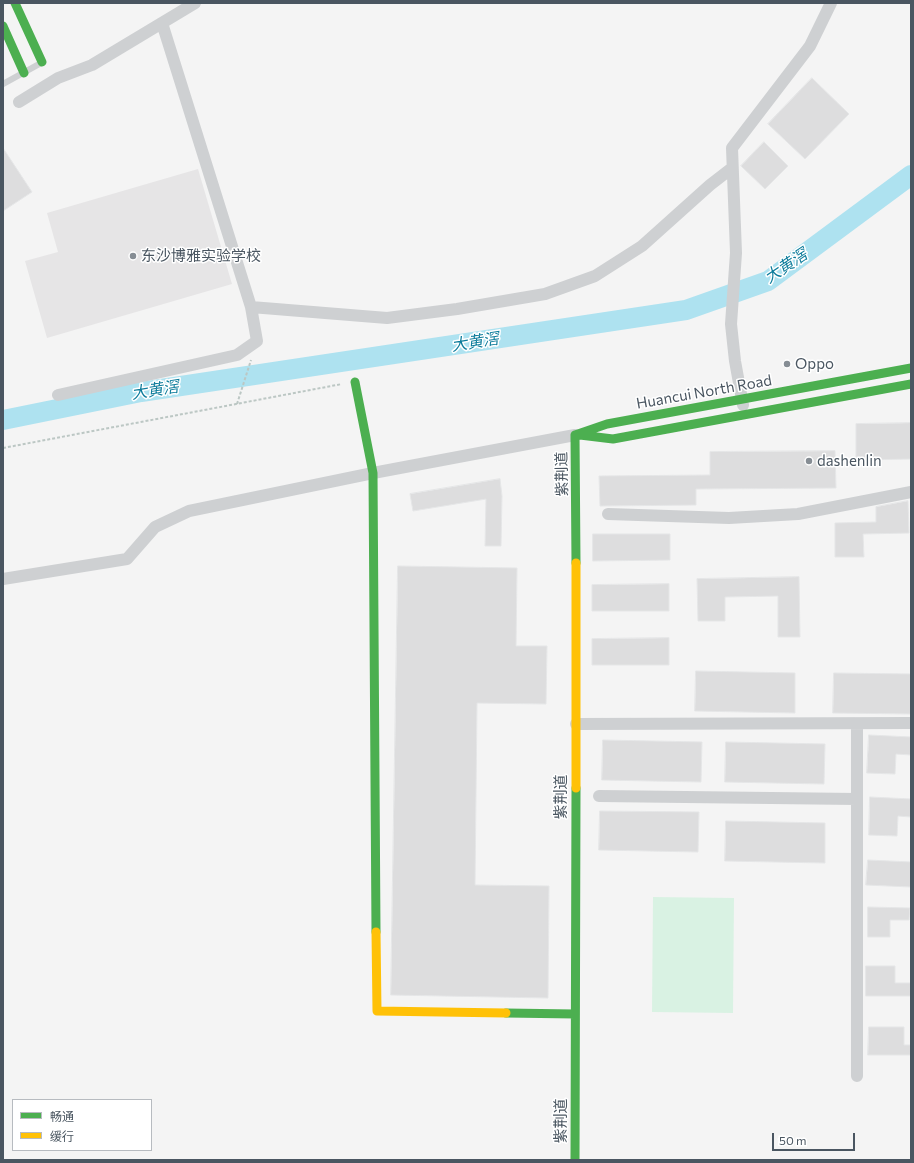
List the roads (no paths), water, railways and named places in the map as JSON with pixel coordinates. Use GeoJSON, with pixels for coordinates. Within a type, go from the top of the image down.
{"type":"FeatureCollection","features":[{"type":"Feature","properties":{"kind":"street"},"geometry":{"type":"LineString","coordinates":[[15,3],[42,62]]}},
{"type":"Feature","properties":{"kind":"street"},"geometry":{"type":"LineString","coordinates":[[19,102],[58,78],[92,65],[195,3]]}},
{"type":"Feature","properties":{"kind":"street"},"geometry":{"type":"LineString","coordinates":[[744,414],[734,361],[731,324],[736,253],[732,148],[810,46],[832,3]]}},
{"type":"Feature","properties":{"kind":"street"},"geometry":{"type":"LineString","coordinates":[[27,27],[28,12]]}},
{"type":"Feature","properties":{"kind":"street"},"geometry":{"type":"LineString","coordinates":[[58,395],[237,355],[257,341],[251,307],[162,23]]}},
{"type":"Feature","properties":{"kind":"street"},"geometry":{"type":"LineString","coordinates":[[3,26],[24,73]]}},
{"type":"Feature","properties":{"kind":"street"},"geometry":{"type":"LineString","coordinates":[[251,307],[387,318],[457,309],[545,294],[595,276],[642,246],[710,185],[732,168]]}},
{"type":"Feature","properties":{"kind":"street","name":"Huancui North Road"},"geometry":{"type":"LineString","coordinates":[[575,435],[607,424],[911,368]]}},
{"type":"Feature","properties":{"kind":"street"},"geometry":{"type":"LineString","coordinates":[[355,382],[373,473],[377,1011],[575,1014]]}},
{"type":"Feature","properties":{"kind":"street"},"geometry":{"type":"LineString","coordinates":[[3,579],[127,559],[155,528],[189,511],[373,473],[575,435],[613,439],[911,384]]}},
{"type":"Feature","properties":{"kind":"street","name":"紫荆道"},"geometry":{"type":"LineString","coordinates":[[575,435],[575,1160]]}},
{"type":"Feature","properties":{"kind":"street"},"geometry":{"type":"LineString","coordinates":[[608,514],[729,518],[798,514],[911,492]]}},
{"type":"Feature","properties":{"kind":"street"},"geometry":{"type":"LineString","coordinates":[[576,724],[911,723]]}},
{"type":"Feature","properties":{"kind":"street"},"geometry":{"type":"LineString","coordinates":[[857,724],[857,1076]]}},
{"type":"Feature","properties":{"kind":"street"},"geometry":{"type":"LineString","coordinates":[[599,796],[857,799]]}},
{"type":"Feature","properties":{"kind":"lane"},"geometry":{"type":"LineString","coordinates":[[3,84],[42,62]]}},
{"type":"Feature","properties":{"kind":"waterway","name":"大黄滘"},"geometry":{"type":"LineString","coordinates":[[3,420],[141,392],[686,310],[768,281],[911,175]]}},
{"type":"Feature","properties":{"kind":"place","name":"东沙博雅实验学校"},"geometry":{"type":"Point","coordinates":[133,256]}},
{"type":"Feature","properties":{"kind":"place","name":"Oppo"},"geometry":{"type":"Point","coordinates":[787,364]}},
{"type":"Feature","properties":{"kind":"place","name":"dashenlin"},"geometry":{"type":"Point","coordinates":[809,461]}}]}
